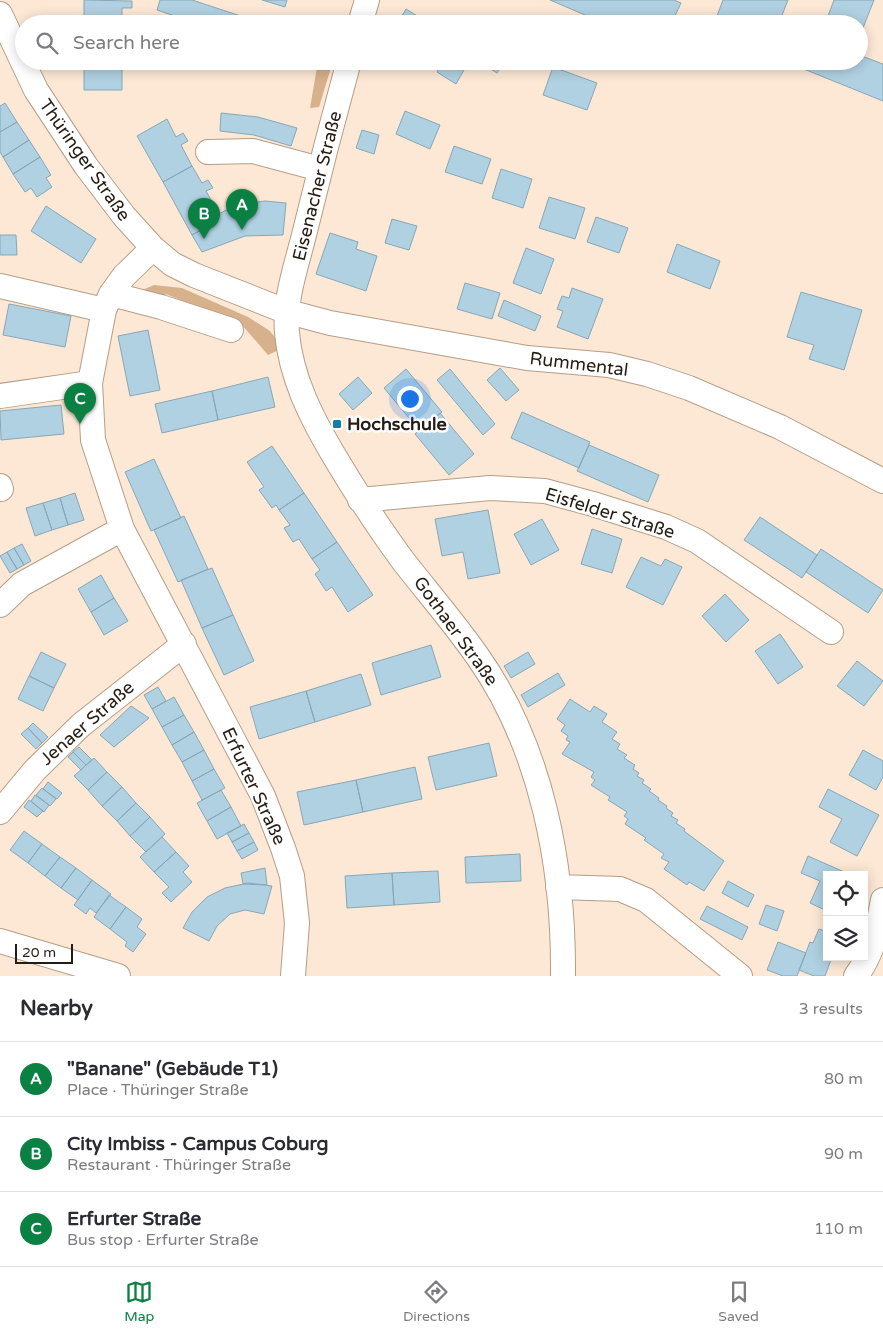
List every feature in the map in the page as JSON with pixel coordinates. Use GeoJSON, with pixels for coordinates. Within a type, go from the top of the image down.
{"type":"FeatureCollection","features":[{"type":"Feature","properties":{"kind":"street"},"geometry":{"type":"LineString","coordinates":[[363,15],[367,0]]}},
{"type":"Feature","properties":{"kind":"street","name":"Thüringer Straße"},"geometry":{"type":"LineString","coordinates":[[0,14],[15,46]]}},
{"type":"Feature","properties":{"kind":"street","name":"Thüringer Straße"},"geometry":{"type":"LineString","coordinates":[[27,70],[36,90],[86,166],[124,216],[153,248],[172,264],[194,275],[286,311]]}},
{"type":"Feature","properties":{"kind":"street","name":"Eisenacher Straße"},"geometry":{"type":"LineString","coordinates":[[286,311],[320,169],[347,70]]}},
{"type":"Feature","properties":{"kind":"street"},"geometry":{"type":"LineString","coordinates":[[208,152],[253,151],[320,169]]}},
{"type":"Feature","properties":{"kind":"street","name":"Erfurter Straße"},"geometry":{"type":"LineString","coordinates":[[153,248],[124,276],[108,302],[90,383],[93,440],[122,529],[263,796],[283,848],[292,876],[297,923],[292,976]]}},
{"type":"Feature","properties":{"kind":"street"},"geometry":{"type":"LineString","coordinates":[[0,286],[108,302],[161,306],[231,330]]}},
{"type":"Feature","properties":{"kind":"street","name":"Rummental"},"geometry":{"type":"LineString","coordinates":[[286,311],[330,323],[445,344],[527,358],[608,365],[647,374],[689,388],[780,427],[883,481]]}},
{"type":"Feature","properties":{"kind":"street","name":"Gothaer Straße"},"geometry":{"type":"LineString","coordinates":[[286,311],[290,355],[296,380],[320,432],[360,500],[404,562],[479,658],[504,698],[528,753],[538,786],[558,887],[563,938],[563,976]]}},
{"type":"Feature","properties":{"kind":"street"},"geometry":{"type":"LineString","coordinates":[[0,396],[90,383]]}},
{"type":"Feature","properties":{"kind":"street","name":"Eisfelder Straße"},"geometry":{"type":"LineString","coordinates":[[360,500],[490,488],[545,491],[593,504],[666,527],[697,541],[831,632]]}},
{"type":"Feature","properties":{"kind":"street"},"geometry":{"type":"LineString","coordinates":[[0,605],[22,584],[122,529]]}},
{"type":"Feature","properties":{"kind":"street","name":"Jenaer Straße"},"geometry":{"type":"LineString","coordinates":[[0,812],[35,770],[81,725],[184,644]]}},
{"type":"Feature","properties":{"kind":"street"},"geometry":{"type":"LineString","coordinates":[[558,887],[620,889],[646,900],[679,924],[716,959],[740,976]]}},
{"type":"Feature","properties":{"kind":"street"},"geometry":{"type":"LineString","coordinates":[[856,976],[864,965],[878,928],[883,900]]}},
{"type":"Feature","properties":{"kind":"street"},"geometry":{"type":"LineString","coordinates":[[0,941],[117,976]]}},
{"type":"Feature","properties":{"kind":"shaded area"},"geometry":{"type":"Polygon","coordinates":[[[316,70],[330,70],[319,107],[310,108],[316,70]]]}},
{"type":"Feature","properties":{"kind":"shaded area"},"geometry":{"type":"Polygon","coordinates":[[[154,285],[182,288],[248,317],[270,331],[283,348],[268,355],[242,325],[166,294],[163,300],[138,292],[154,285]]]}},
{"type":"Feature","properties":{"kind":"building"},"geometry":{"type":"Polygon","coordinates":[[[84,0],[132,1],[132,8],[122,8],[122,15],[84,15],[84,0]]]}},
{"type":"Feature","properties":{"kind":"building"},"geometry":{"type":"Polygon","coordinates":[[[160,0],[192,0],[238,15],[172,15],[157,10],[160,0]]]}},
{"type":"Feature","properties":{"kind":"building"},"geometry":{"type":"Polygon","coordinates":[[[262,0],[287,0],[285,7],[262,0]]]}},
{"type":"Feature","properties":{"kind":"building"},"geometry":{"type":"Polygon","coordinates":[[[550,0],[674,0],[681,3],[675,15],[585,15],[550,0]]]}},
{"type":"Feature","properties":{"kind":"building"},"geometry":{"type":"Polygon","coordinates":[[[723,0],[788,0],[782,15],[717,15],[723,0]]]}},
{"type":"Feature","properties":{"kind":"building"},"geometry":{"type":"Polygon","coordinates":[[[834,0],[874,0],[868,15],[828,15],[834,0]]]}},
{"type":"Feature","properties":{"kind":"building"},"geometry":{"type":"Polygon","coordinates":[[[406,9],[416,15],[402,15],[406,9]]]}},
{"type":"Feature","properties":{"kind":"building"},"geometry":{"type":"Polygon","coordinates":[[[868,58],[883,64],[883,101],[806,70],[868,70],[868,58]]]}},
{"type":"Feature","properties":{"kind":"building"},"geometry":{"type":"Polygon","coordinates":[[[84,70],[122,70],[122,90],[84,90],[84,70]]]}},
{"type":"Feature","properties":{"kind":"building"},"geometry":{"type":"Polygon","coordinates":[[[438,70],[464,70],[456,84],[437,72],[438,70]]]}},
{"type":"Feature","properties":{"kind":"building"},"geometry":{"type":"Polygon","coordinates":[[[552,70],[561,70],[597,83],[587,110],[543,95],[552,70]]]}},
{"type":"Feature","properties":{"kind":"building"},"geometry":{"type":"Polygon","coordinates":[[[5,103],[17,122],[0,132],[0,106],[5,103]]]}},
{"type":"Feature","properties":{"kind":"building"},"geometry":{"type":"Polygon","coordinates":[[[405,111],[440,125],[430,149],[396,134],[405,111]]]}},
{"type":"Feature","properties":{"kind":"building"},"geometry":{"type":"Polygon","coordinates":[[[221,113],[258,117],[297,128],[291,146],[254,135],[220,131],[221,113]]]}},
{"type":"Feature","properties":{"kind":"building"},"geometry":{"type":"Polygon","coordinates":[[[167,119],[176,137],[183,133],[188,141],[181,145],[192,166],[163,182],[137,136],[167,119]]]}},
{"type":"Feature","properties":{"kind":"building"},"geometry":{"type":"Polygon","coordinates":[[[17,122],[29,140],[3,157],[0,152],[0,132],[17,122]]]}},
{"type":"Feature","properties":{"kind":"building"},"geometry":{"type":"Polygon","coordinates":[[[362,130],[379,135],[374,154],[356,148],[362,130]]]}},
{"type":"Feature","properties":{"kind":"building"},"geometry":{"type":"Polygon","coordinates":[[[29,140],[40,157],[13,174],[3,157],[29,140]]]}},
{"type":"Feature","properties":{"kind":"building"},"geometry":{"type":"Polygon","coordinates":[[[454,146],[491,159],[482,184],[445,172],[454,146]]]}},
{"type":"Feature","properties":{"kind":"building"},"geometry":{"type":"Polygon","coordinates":[[[40,157],[51,175],[46,178],[52,187],[37,197],[31,188],[25,192],[13,174],[40,157]]]}},
{"type":"Feature","properties":{"kind":"building"},"geometry":{"type":"Polygon","coordinates":[[[192,166],[202,183],[208,180],[213,188],[206,191],[219,214],[207,220],[210,225],[192,235],[163,182],[192,166]]]}},
{"type":"Feature","properties":{"kind":"building"},"geometry":{"type":"Polygon","coordinates":[[[501,169],[532,179],[523,208],[492,198],[501,169]]]}},
{"type":"Feature","properties":{"kind":"building"},"geometry":{"type":"Polygon","coordinates":[[[549,197],[585,208],[575,239],[539,228],[549,197]]]}},
{"type":"Feature","properties":{"kind":"building"},"geometry":{"type":"Polygon","coordinates":[[[265,201],[286,203],[283,235],[245,236],[202,252],[192,235],[210,225],[207,220],[236,205],[265,201]]]}},
{"type":"Feature","properties":{"kind":"building"},"geometry":{"type":"Polygon","coordinates":[[[46,206],[96,239],[81,263],[31,231],[46,206]]]}},
{"type":"Feature","properties":{"kind":"building"},"geometry":{"type":"Polygon","coordinates":[[[596,217],[628,228],[619,253],[587,242],[596,217]]]}},
{"type":"Feature","properties":{"kind":"building"},"geometry":{"type":"Polygon","coordinates":[[[392,219],[417,226],[409,250],[385,243],[392,219]]]}},
{"type":"Feature","properties":{"kind":"building"},"geometry":{"type":"Polygon","coordinates":[[[330,233],[358,242],[356,249],[377,256],[366,291],[316,274],[330,233]]]}},
{"type":"Feature","properties":{"kind":"building"},"geometry":{"type":"Polygon","coordinates":[[[0,235],[16,235],[17,255],[0,255],[0,235]]]}},
{"type":"Feature","properties":{"kind":"building"},"geometry":{"type":"Polygon","coordinates":[[[677,244],[720,261],[710,289],[667,272],[677,244]]]}},
{"type":"Feature","properties":{"kind":"building"},"geometry":{"type":"Polygon","coordinates":[[[526,248],[554,259],[541,294],[513,283],[526,248]]]}},
{"type":"Feature","properties":{"kind":"building"},"geometry":{"type":"Polygon","coordinates":[[[465,283],[500,293],[492,319],[457,309],[465,283]]]}},
{"type":"Feature","properties":{"kind":"building"},"geometry":{"type":"Polygon","coordinates":[[[572,288],[603,299],[588,339],[557,327],[563,311],[557,309],[562,296],[569,298],[572,288]]]}},
{"type":"Feature","properties":{"kind":"building"},"geometry":{"type":"Polygon","coordinates":[[[801,292],[862,310],[844,370],[809,359],[814,345],[787,337],[801,292]]]}},
{"type":"Feature","properties":{"kind":"building"},"geometry":{"type":"Polygon","coordinates":[[[504,300],[541,316],[535,331],[498,316],[504,300]]]}},
{"type":"Feature","properties":{"kind":"building"},"geometry":{"type":"Polygon","coordinates":[[[9,304],[71,316],[65,347],[3,335],[9,304]]]}},
{"type":"Feature","properties":{"kind":"building"},"geometry":{"type":"Polygon","coordinates":[[[148,330],[160,390],[130,396],[118,336],[148,330]]]}},
{"type":"Feature","properties":{"kind":"building"},"geometry":{"type":"Polygon","coordinates":[[[500,368],[519,390],[506,401],[487,380],[500,368]]]}},
{"type":"Feature","properties":{"kind":"building"},"geometry":{"type":"Polygon","coordinates":[[[406,369],[442,412],[419,430],[384,388],[406,369]]]}},
{"type":"Feature","properties":{"kind":"building"},"geometry":{"type":"Polygon","coordinates":[[[450,369],[495,424],[483,435],[437,380],[450,369]]]}},
{"type":"Feature","properties":{"kind":"building"},"geometry":{"type":"Polygon","coordinates":[[[268,377],[275,407],[218,420],[212,391],[268,377]]]}},
{"type":"Feature","properties":{"kind":"building"},"geometry":{"type":"Polygon","coordinates":[[[358,377],[372,393],[353,410],[339,394],[358,377]]]}},
{"type":"Feature","properties":{"kind":"building"},"geometry":{"type":"Polygon","coordinates":[[[212,391],[218,420],[162,433],[155,404],[212,391]]]}},
{"type":"Feature","properties":{"kind":"building"},"geometry":{"type":"Polygon","coordinates":[[[61,405],[64,434],[1,440],[0,411],[61,405]]]}},
{"type":"Feature","properties":{"kind":"building"},"geometry":{"type":"Polygon","coordinates":[[[522,412],[590,442],[579,468],[511,438],[522,412]]]}},
{"type":"Feature","properties":{"kind":"building"},"geometry":{"type":"Polygon","coordinates":[[[440,413],[474,454],[449,475],[415,434],[440,413]]]}},
{"type":"Feature","properties":{"kind":"building"},"geometry":{"type":"Polygon","coordinates":[[[589,445],[659,475],[648,502],[577,471],[589,445]]]}},
{"type":"Feature","properties":{"kind":"building"},"geometry":{"type":"Polygon","coordinates":[[[272,446],[304,493],[279,510],[276,505],[272,508],[259,490],[264,487],[247,462],[272,446]]]}},
{"type":"Feature","properties":{"kind":"building"},"geometry":{"type":"Polygon","coordinates":[[[154,459],[181,518],[151,531],[125,472],[154,459]]]}},
{"type":"Feature","properties":{"kind":"building"},"geometry":{"type":"Polygon","coordinates":[[[75,493],[84,520],[68,525],[60,498],[75,493]]]}},
{"type":"Feature","properties":{"kind":"building"},"geometry":{"type":"Polygon","coordinates":[[[304,493],[337,542],[312,559],[299,539],[293,542],[284,528],[290,525],[279,510],[304,493]]]}},
{"type":"Feature","properties":{"kind":"building"},"geometry":{"type":"Polygon","coordinates":[[[60,498],[68,525],[52,530],[43,503],[60,498]]]}},
{"type":"Feature","properties":{"kind":"building"},"geometry":{"type":"Polygon","coordinates":[[[43,503],[52,530],[35,536],[26,508],[43,503]]]}},
{"type":"Feature","properties":{"kind":"building"},"geometry":{"type":"Polygon","coordinates":[[[488,510],[500,573],[468,579],[463,552],[442,556],[435,519],[488,510]]]}},
{"type":"Feature","properties":{"kind":"building"},"geometry":{"type":"Polygon","coordinates":[[[184,516],[208,569],[178,582],[154,530],[184,516]]]}},
{"type":"Feature","properties":{"kind":"building"},"geometry":{"type":"Polygon","coordinates":[[[760,517],[817,555],[802,578],[744,540],[760,517]]]}},
{"type":"Feature","properties":{"kind":"building"},"geometry":{"type":"Polygon","coordinates":[[[542,519],[559,550],[531,565],[514,534],[542,519]]]}},
{"type":"Feature","properties":{"kind":"building"},"geometry":{"type":"Polygon","coordinates":[[[592,529],[622,539],[612,573],[581,564],[592,529]]]}},
{"type":"Feature","properties":{"kind":"building"},"geometry":{"type":"Polygon","coordinates":[[[337,542],[373,595],[348,612],[332,587],[326,591],[315,574],[320,570],[312,559],[337,542]]]}},
{"type":"Feature","properties":{"kind":"building"},"geometry":{"type":"Polygon","coordinates":[[[22,544],[31,561],[24,565],[14,548],[22,544]]]}},
{"type":"Feature","properties":{"kind":"building"},"geometry":{"type":"Polygon","coordinates":[[[14,548],[24,565],[17,569],[7,552],[14,548]]]}},
{"type":"Feature","properties":{"kind":"building"},"geometry":{"type":"Polygon","coordinates":[[[821,549],[883,590],[868,613],[806,572],[821,549]]]}},
{"type":"Feature","properties":{"kind":"building"},"geometry":{"type":"Polygon","coordinates":[[[7,552],[17,569],[10,573],[0,556],[7,552]]]}},
{"type":"Feature","properties":{"kind":"building"},"geometry":{"type":"Polygon","coordinates":[[[641,557],[661,566],[665,559],[682,567],[663,605],[626,587],[641,557]]]}},
{"type":"Feature","properties":{"kind":"building"},"geometry":{"type":"Polygon","coordinates":[[[212,568],[233,615],[202,628],[181,580],[212,568]]]}},
{"type":"Feature","properties":{"kind":"building"},"geometry":{"type":"Polygon","coordinates":[[[101,575],[114,598],[91,612],[78,589],[101,575]]]}},
{"type":"Feature","properties":{"kind":"building"},"geometry":{"type":"Polygon","coordinates":[[[725,594],[749,620],[726,642],[702,616],[725,594]]]}},
{"type":"Feature","properties":{"kind":"building"},"geometry":{"type":"Polygon","coordinates":[[[114,598],[128,621],[104,635],[91,612],[114,598]]]}},
{"type":"Feature","properties":{"kind":"building"},"geometry":{"type":"Polygon","coordinates":[[[233,615],[254,661],[224,675],[202,628],[233,615]]]}},
{"type":"Feature","properties":{"kind":"building"},"geometry":{"type":"Polygon","coordinates":[[[780,634],[803,667],[778,684],[755,651],[780,634]]]}},
{"type":"Feature","properties":{"kind":"building"},"geometry":{"type":"Polygon","coordinates":[[[431,645],[441,677],[381,695],[372,663],[431,645]]]}},
{"type":"Feature","properties":{"kind":"building"},"geometry":{"type":"Polygon","coordinates":[[[41,652],[66,664],[54,688],[29,676],[41,652]]]}},
{"type":"Feature","properties":{"kind":"building"},"geometry":{"type":"Polygon","coordinates":[[[528,652],[535,664],[511,678],[504,666],[528,652]]]}},
{"type":"Feature","properties":{"kind":"building"},"geometry":{"type":"Polygon","coordinates":[[[857,661],[883,681],[864,706],[837,686],[857,661]]]}},
{"type":"Feature","properties":{"kind":"building"},"geometry":{"type":"Polygon","coordinates":[[[558,673],[565,685],[528,707],[521,695],[558,673]]]}},
{"type":"Feature","properties":{"kind":"building"},"geometry":{"type":"Polygon","coordinates":[[[361,674],[371,705],[315,722],[306,691],[361,674]]]}},
{"type":"Feature","properties":{"kind":"building"},"geometry":{"type":"Polygon","coordinates":[[[29,676],[54,688],[43,711],[18,699],[29,676]]]}},
{"type":"Feature","properties":{"kind":"building"},"geometry":{"type":"Polygon","coordinates":[[[158,687],[166,701],[152,709],[144,695],[158,687]]]}},
{"type":"Feature","properties":{"kind":"building"},"geometry":{"type":"Polygon","coordinates":[[[306,691],[315,722],[259,739],[250,707],[306,691]]]}},
{"type":"Feature","properties":{"kind":"building"},"geometry":{"type":"Polygon","coordinates":[[[174,697],[184,715],[162,727],[152,709],[174,697]]]}},
{"type":"Feature","properties":{"kind":"building"},"geometry":{"type":"Polygon","coordinates":[[[570,699],[590,712],[594,706],[607,714],[602,722],[617,732],[612,739],[620,744],[617,749],[627,755],[624,758],[635,765],[633,769],[639,773],[637,776],[644,780],[642,783],[651,789],[649,791],[659,798],[658,800],[667,806],[666,808],[673,813],[671,816],[678,820],[676,823],[685,829],[684,831],[724,861],[704,891],[689,882],[687,885],[664,869],[669,862],[661,858],[664,854],[644,840],[646,838],[625,824],[628,819],[624,816],[627,812],[608,800],[610,797],[591,785],[595,780],[591,777],[594,772],[562,754],[570,742],[566,740],[568,736],[561,731],[565,725],[557,719],[570,699]]]}},
{"type":"Feature","properties":{"kind":"building"},"geometry":{"type":"Polygon","coordinates":[[[131,706],[149,718],[114,747],[100,735],[131,706]]]}},
{"type":"Feature","properties":{"kind":"building"},"geometry":{"type":"Polygon","coordinates":[[[184,715],[194,732],[172,745],[162,727],[184,715]]]}},
{"type":"Feature","properties":{"kind":"building"},"geometry":{"type":"Polygon","coordinates":[[[33,723],[48,737],[42,743],[28,728],[33,723]]]}},
{"type":"Feature","properties":{"kind":"building"},"geometry":{"type":"Polygon","coordinates":[[[28,728],[42,743],[36,749],[21,734],[28,728]]]}},
{"type":"Feature","properties":{"kind":"building"},"geometry":{"type":"Polygon","coordinates":[[[194,732],[204,750],[182,762],[172,745],[194,732]]]}},
{"type":"Feature","properties":{"kind":"building"},"geometry":{"type":"Polygon","coordinates":[[[489,743],[497,776],[436,790],[428,757],[489,743]]]}},
{"type":"Feature","properties":{"kind":"building"},"geometry":{"type":"Polygon","coordinates":[[[79,747],[92,760],[86,765],[73,752],[79,747]]]}},
{"type":"Feature","properties":{"kind":"building"},"geometry":{"type":"Polygon","coordinates":[[[204,750],[214,769],[192,781],[182,762],[204,750]]]}},
{"type":"Feature","properties":{"kind":"building"},"geometry":{"type":"Polygon","coordinates":[[[863,750],[883,761],[883,777],[876,790],[849,775],[863,750]]]}},
{"type":"Feature","properties":{"kind":"building"},"geometry":{"type":"Polygon","coordinates":[[[73,752],[86,765],[81,770],[68,757],[73,752]]]}},
{"type":"Feature","properties":{"kind":"building"},"geometry":{"type":"Polygon","coordinates":[[[94,758],[107,772],[88,790],[74,776],[94,758]]]}},
{"type":"Feature","properties":{"kind":"building"},"geometry":{"type":"Polygon","coordinates":[[[415,767],[422,799],[363,812],[356,780],[415,767]]]}},
{"type":"Feature","properties":{"kind":"building"},"geometry":{"type":"Polygon","coordinates":[[[214,769],[225,788],[202,800],[192,781],[214,769]]]}},
{"type":"Feature","properties":{"kind":"building"},"geometry":{"type":"Polygon","coordinates":[[[107,772],[122,787],[102,806],[88,790],[107,772]]]}},
{"type":"Feature","properties":{"kind":"building"},"geometry":{"type":"Polygon","coordinates":[[[356,780],[363,812],[304,825],[297,792],[356,780]]]}},
{"type":"Feature","properties":{"kind":"building"},"geometry":{"type":"Polygon","coordinates":[[[48,782],[62,793],[57,799],[43,789],[48,782]]]}},
{"type":"Feature","properties":{"kind":"building"},"geometry":{"type":"Polygon","coordinates":[[[122,787],[136,803],[117,821],[102,806],[122,787]]]}},
{"type":"Feature","properties":{"kind":"building"},"geometry":{"type":"Polygon","coordinates":[[[42,788],[56,799],[50,806],[36,795],[42,788]]]}},
{"type":"Feature","properties":{"kind":"building"},"geometry":{"type":"Polygon","coordinates":[[[828,789],[879,815],[857,856],[830,842],[842,819],[819,807],[828,789]]]}},
{"type":"Feature","properties":{"kind":"building"},"geometry":{"type":"Polygon","coordinates":[[[221,790],[231,807],[207,821],[197,803],[221,790]]]}},
{"type":"Feature","properties":{"kind":"building"},"geometry":{"type":"Polygon","coordinates":[[[35,795],[49,805],[44,812],[31,801],[35,795]]]}},
{"type":"Feature","properties":{"kind":"building"},"geometry":{"type":"Polygon","coordinates":[[[29,800],[43,811],[37,817],[24,807],[29,800]]]}},
{"type":"Feature","properties":{"kind":"building"},"geometry":{"type":"Polygon","coordinates":[[[136,803],[150,817],[130,836],[117,821],[136,803]]]}},
{"type":"Feature","properties":{"kind":"building"},"geometry":{"type":"Polygon","coordinates":[[[231,807],[241,826],[217,839],[207,821],[231,807]]]}},
{"type":"Feature","properties":{"kind":"building"},"geometry":{"type":"Polygon","coordinates":[[[150,817],[165,834],[146,852],[130,836],[150,817]]]}},
{"type":"Feature","properties":{"kind":"building"},"geometry":{"type":"Polygon","coordinates":[[[244,824],[249,833],[232,842],[227,833],[244,824]]]}},
{"type":"Feature","properties":{"kind":"building"},"geometry":{"type":"Polygon","coordinates":[[[24,831],[42,844],[28,863],[10,850],[24,831]]]}},
{"type":"Feature","properties":{"kind":"building"},"geometry":{"type":"Polygon","coordinates":[[[249,833],[254,842],[237,851],[232,842],[249,833]]]}},
{"type":"Feature","properties":{"kind":"building"},"geometry":{"type":"Polygon","coordinates":[[[162,837],[176,852],[154,872],[140,857],[162,837]]]}},
{"type":"Feature","properties":{"kind":"building"},"geometry":{"type":"Polygon","coordinates":[[[254,842],[258,850],[242,859],[237,851],[254,842]]]}},
{"type":"Feature","properties":{"kind":"building"},"geometry":{"type":"Polygon","coordinates":[[[42,844],[60,857],[45,876],[28,863],[42,844]]]}},
{"type":"Feature","properties":{"kind":"building"},"geometry":{"type":"Polygon","coordinates":[[[176,852],[189,866],[183,872],[192,882],[171,902],[162,893],[169,887],[154,872],[176,852]]]}},
{"type":"Feature","properties":{"kind":"building"},"geometry":{"type":"Polygon","coordinates":[[[520,854],[521,881],[466,883],[465,857],[520,854]]]}},
{"type":"Feature","properties":{"kind":"building"},"geometry":{"type":"Polygon","coordinates":[[[808,856],[842,871],[823,871],[823,909],[810,903],[820,881],[801,873],[808,856]]]}},
{"type":"Feature","properties":{"kind":"building"},"geometry":{"type":"Polygon","coordinates":[[[60,857],[76,868],[61,888],[45,876],[60,857]]]}},
{"type":"Feature","properties":{"kind":"building"},"geometry":{"type":"Polygon","coordinates":[[[76,868],[92,880],[78,900],[61,888],[76,868]]]}},
{"type":"Feature","properties":{"kind":"building"},"geometry":{"type":"Polygon","coordinates":[[[265,868],[267,885],[243,884],[241,873],[265,868]]]}},
{"type":"Feature","properties":{"kind":"building"},"geometry":{"type":"Polygon","coordinates":[[[438,871],[440,902],[394,905],[392,873],[438,871]]]}},
{"type":"Feature","properties":{"kind":"building"},"geometry":{"type":"Polygon","coordinates":[[[392,873],[394,905],[347,908],[345,876],[392,873]]]}},
{"type":"Feature","properties":{"kind":"building"},"geometry":{"type":"Polygon","coordinates":[[[92,880],[111,894],[96,913],[90,908],[86,914],[74,905],[92,880]]]}},
{"type":"Feature","properties":{"kind":"building"},"geometry":{"type":"Polygon","coordinates":[[[728,881],[754,895],[748,907],[722,893],[728,881]]]}},
{"type":"Feature","properties":{"kind":"building"},"geometry":{"type":"Polygon","coordinates":[[[248,883],[272,886],[264,914],[245,910],[230,914],[217,926],[209,941],[183,928],[192,912],[207,897],[225,888],[248,883]]]}},
{"type":"Feature","properties":{"kind":"building"},"geometry":{"type":"Polygon","coordinates":[[[109,895],[126,907],[110,929],[94,917],[109,895]]]}},
{"type":"Feature","properties":{"kind":"building"},"geometry":{"type":"Polygon","coordinates":[[[766,905],[784,911],[777,931],[759,924],[766,905]]]}},
{"type":"Feature","properties":{"kind":"building"},"geometry":{"type":"Polygon","coordinates":[[[707,906],[748,927],[742,940],[700,919],[707,906]]]}},
{"type":"Feature","properties":{"kind":"building"},"geometry":{"type":"Polygon","coordinates":[[[126,907],[142,919],[137,927],[146,934],[133,952],[125,946],[127,942],[110,929],[126,907]]]}},
{"type":"Feature","properties":{"kind":"building"},"geometry":{"type":"Polygon","coordinates":[[[819,929],[823,930],[823,961],[831,961],[825,976],[814,976],[799,970],[810,942],[813,943],[819,929]]]}},
{"type":"Feature","properties":{"kind":"building"},"geometry":{"type":"Polygon","coordinates":[[[778,942],[806,953],[797,976],[783,976],[767,970],[778,942]]]}},
{"type":"Feature","properties":{"kind":"place","name":"\"Banane\" (Gebäude T1)"},"geometry":{"type":"Point","coordinates":[242,230]}},
{"type":"Feature","properties":{"kind":"place","name":"City Imbiss - Campus Coburg"},"geometry":{"type":"Point","coordinates":[204,239]}},
{"type":"Feature","properties":{"kind":"place","name":"Erfurter Straße"},"geometry":{"type":"Point","coordinates":[80,424]}},
{"type":"Feature","properties":{"kind":"place","name":"Hochschule"},"geometry":{"type":"Point","coordinates":[337,424]}}]}
